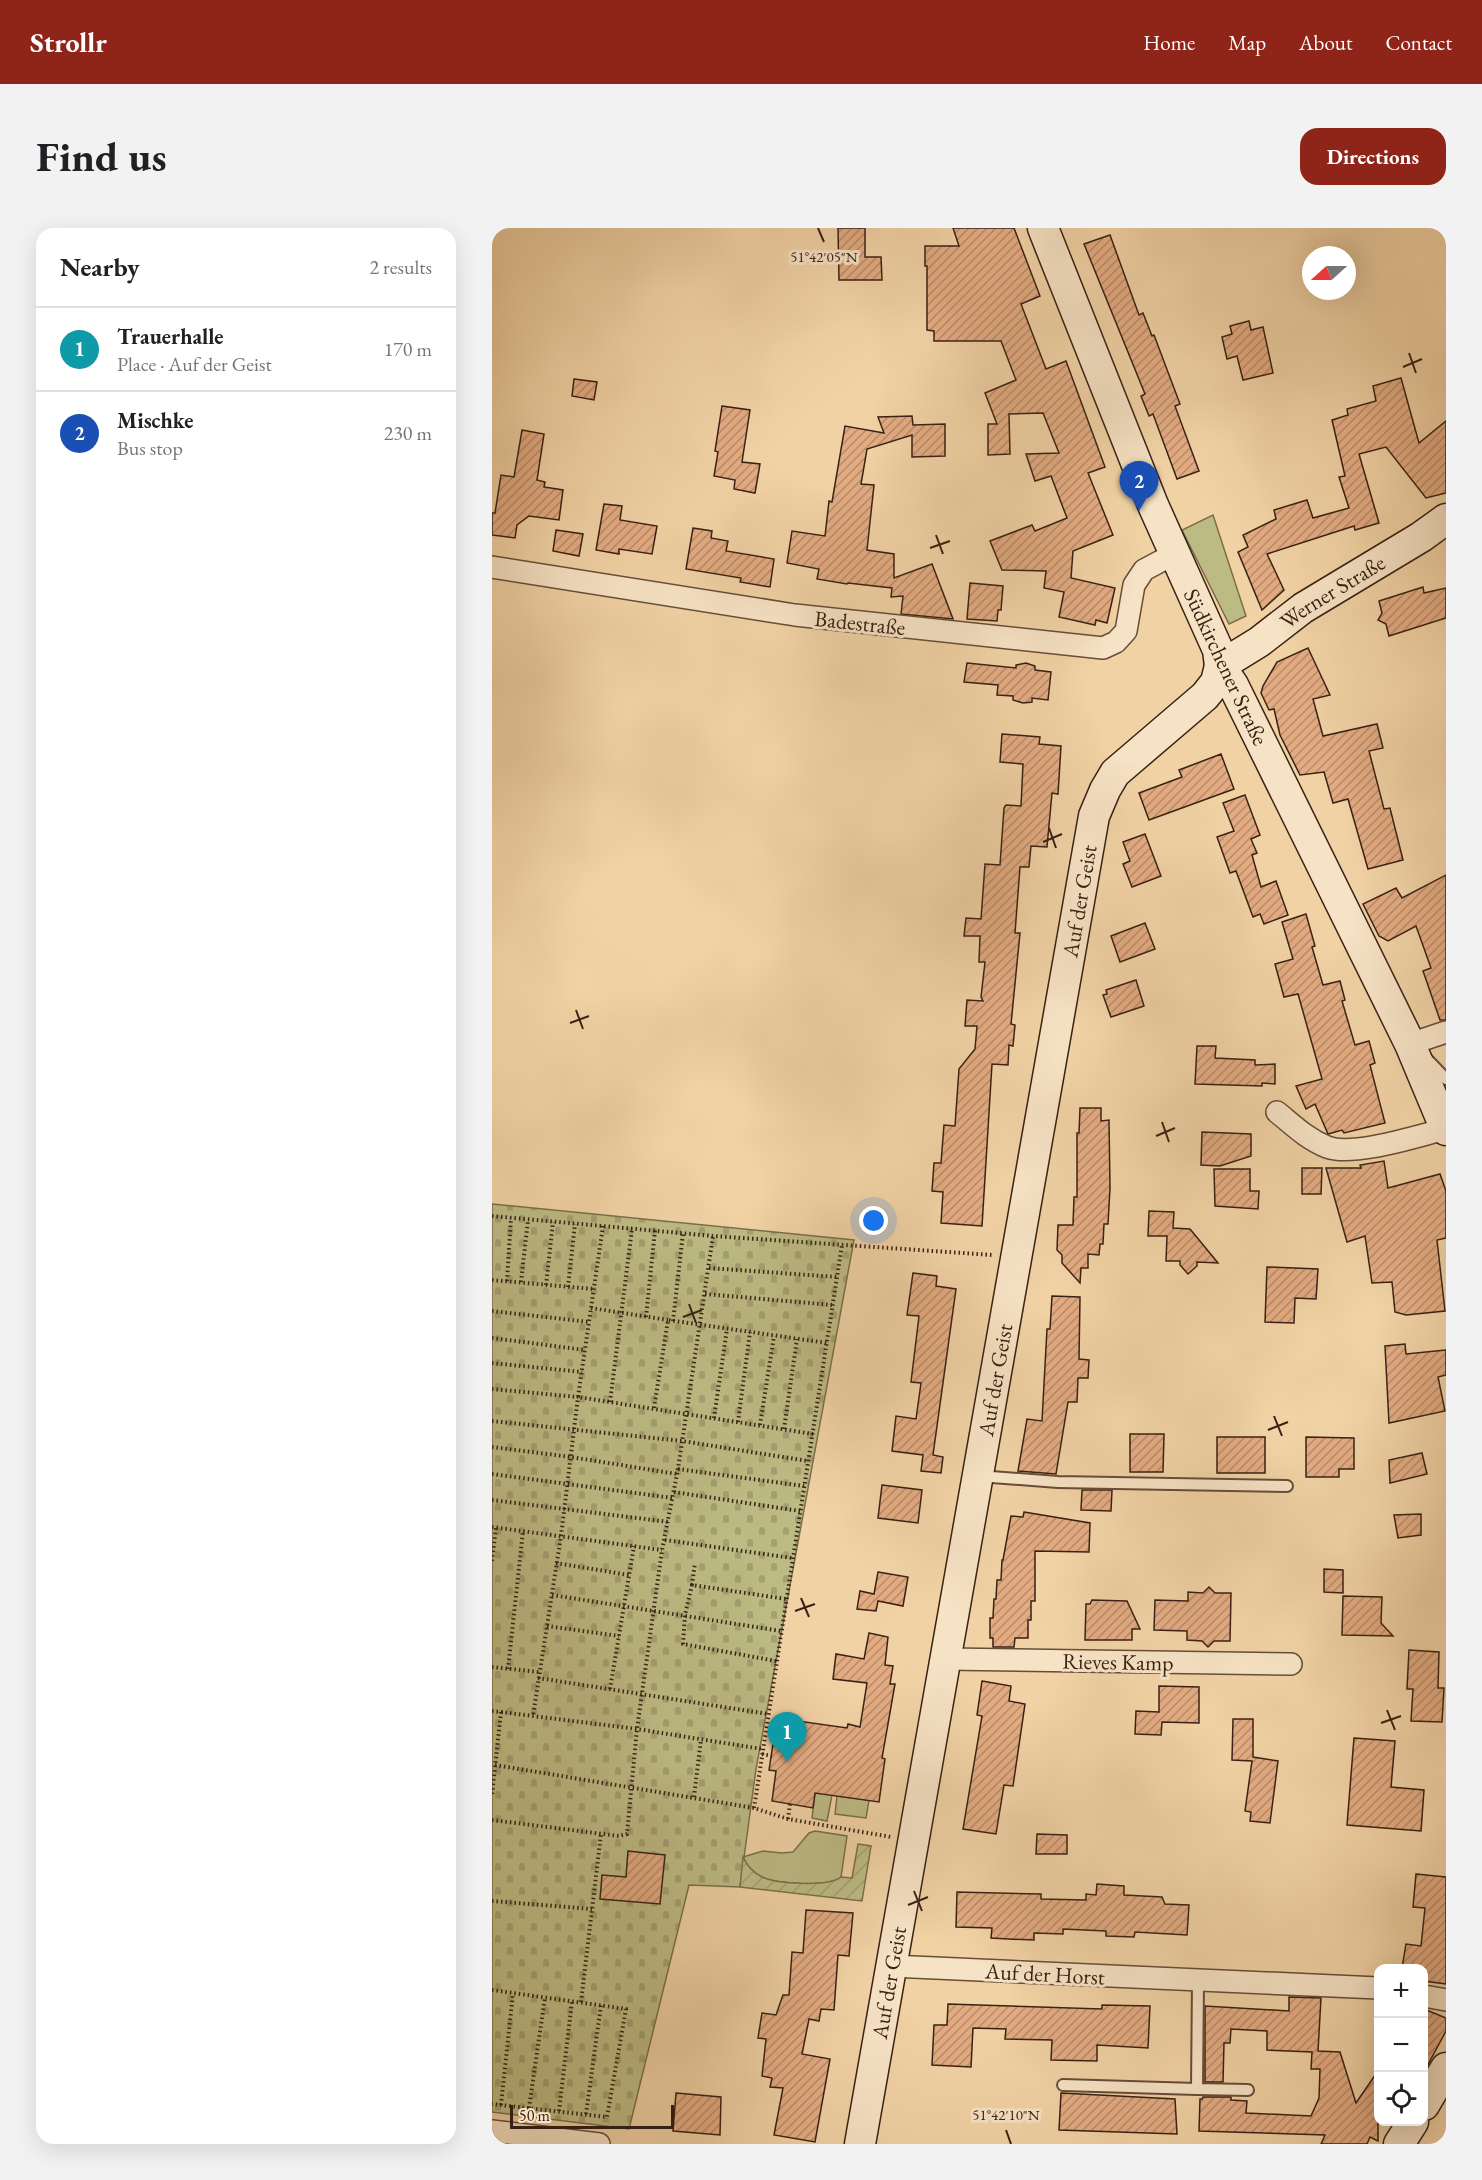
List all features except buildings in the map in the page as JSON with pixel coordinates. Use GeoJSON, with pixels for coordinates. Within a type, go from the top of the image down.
{"type":"FeatureCollection","features":[{"type":"Feature","properties":{"kind":"street","name":"Südkirchener Straße"},"geometry":{"type":"LineString","coordinates":[[1043,228],[1174,554],[1218,650],[1220,666],[1233,686],[1410,1044],[1446,1129],[1351,1150],[1329,1148],[1307,1137],[1277,1112]]}},
{"type":"Feature","properties":{"kind":"street","name":"Werner Straße"},"geometry":{"type":"LineString","coordinates":[[1220,666],[1259,642],[1303,608],[1421,537],[1446,519]]}},
{"type":"Feature","properties":{"kind":"street","name":"Badestraße"},"geometry":{"type":"LineString","coordinates":[[492,567],[795,615],[1103,648],[1116,642],[1126,631],[1134,585],[1144,570],[1174,554]]}},
{"type":"Feature","properties":{"kind":"street","name":"Auf der Geist"},"geometry":{"type":"LineString","coordinates":[[860,2144],[1094,816],[1115,773],[1205,696],[1216,682],[1220,666]]}},
{"type":"Feature","properties":{"kind":"street"},"geometry":{"type":"LineString","coordinates":[[1410,1044],[1446,1032]]}},
{"type":"Feature","properties":{"kind":"street","name":"Rieves Kamp"},"geometry":{"type":"LineString","coordinates":[[945,1659],[1291,1664]]}},
{"type":"Feature","properties":{"kind":"street","name":"Auf der Horst"},"geometry":{"type":"LineString","coordinates":[[891,1966],[1374,1988]]}},
{"type":"Feature","properties":{"kind":"street"},"geometry":{"type":"LineString","coordinates":[[1428,1997],[1446,2000]]}},
{"type":"Feature","properties":{"kind":"street"},"geometry":{"type":"LineString","coordinates":[[1428,2098],[1446,2068]]}},
{"type":"Feature","properties":{"kind":"street"},"geometry":{"type":"LineString","coordinates":[[492,2131],[599,2144]]}},
{"type":"Feature","properties":{"kind":"lane"},"geometry":{"type":"LineString","coordinates":[[1410,1044],[1438,1068],[1446,1079]]}},
{"type":"Feature","properties":{"kind":"lane"},"geometry":{"type":"LineString","coordinates":[[978,1476],[1058,1482],[1287,1486]]}},
{"type":"Feature","properties":{"kind":"lane"},"geometry":{"type":"LineString","coordinates":[[1197,2089],[1198,1981]]}},
{"type":"Feature","properties":{"kind":"lane"},"geometry":{"type":"LineString","coordinates":[[1063,2085],[1248,2090]]}},
{"type":"Feature","properties":{"kind":"path"},"geometry":{"type":"LineString","coordinates":[[492,1216],[713,1236],[984,1254],[1016,1259]]}},
{"type":"Feature","properties":{"kind":"path"},"geometry":{"type":"LineString","coordinates":[[507,1281],[512,1218]]}},
{"type":"Feature","properties":{"kind":"path"},"geometry":{"type":"LineString","coordinates":[[521,1282],[528,1220]]}},
{"type":"Feature","properties":{"kind":"path"},"geometry":{"type":"LineString","coordinates":[[546,1285],[553,1222]]}},
{"type":"Feature","properties":{"kind":"path"},"geometry":{"type":"LineString","coordinates":[[568,1287],[575,1224]]}},
{"type":"Feature","properties":{"kind":"path"},"geometry":{"type":"LineString","coordinates":[[533,1716],[561,1536],[578,1397],[603,1226]]}},
{"type":"Feature","properties":{"kind":"path"},"geometry":{"type":"LineString","coordinates":[[610,1402],[632,1229]]}},
{"type":"Feature","properties":{"kind":"path"},"geometry":{"type":"LineString","coordinates":[[646,1317],[655,1230]]}},
{"type":"Feature","properties":{"kind":"path"},"geometry":{"type":"LineString","coordinates":[[654,1408],[683,1233]]}},
{"type":"Feature","properties":{"kind":"path"},"geometry":{"type":"LineString","coordinates":[[492,1820],[601,1834],[627,1834],[637,1729],[662,1550],[678,1471],[713,1236]]}},
{"type":"Feature","properties":{"kind":"path"},"geometry":{"type":"LineString","coordinates":[[754,1808],[842,1245]]}},
{"type":"Feature","properties":{"kind":"path"},"geometry":{"type":"LineString","coordinates":[[709,1268],[837,1277]]}},
{"type":"Feature","properties":{"kind":"path"},"geometry":{"type":"LineString","coordinates":[[492,1280],[594,1289]]}},
{"type":"Feature","properties":{"kind":"path"},"geometry":{"type":"LineString","coordinates":[[705,1294],[833,1305]]}},
{"type":"Feature","properties":{"kind":"path"},"geometry":{"type":"LineString","coordinates":[[591,1308],[827,1343]]}},
{"type":"Feature","properties":{"kind":"path"},"geometry":{"type":"LineString","coordinates":[[492,1311],[589,1322]]}},
{"type":"Feature","properties":{"kind":"path"},"geometry":{"type":"LineString","coordinates":[[714,1418],[727,1329]]}},
{"type":"Feature","properties":{"kind":"path"},"geometry":{"type":"LineString","coordinates":[[738,1422],[750,1332]]}},
{"type":"Feature","properties":{"kind":"path"},"geometry":{"type":"LineString","coordinates":[[760,1425],[774,1336]]}},
{"type":"Feature","properties":{"kind":"path"},"geometry":{"type":"LineString","coordinates":[[492,1338],[585,1350]]}},
{"type":"Feature","properties":{"kind":"path"},"geometry":{"type":"LineString","coordinates":[[784,1429],[797,1339]]}},
{"type":"Feature","properties":{"kind":"path"},"geometry":{"type":"LineString","coordinates":[[492,1363],[582,1372]]}},
{"type":"Feature","properties":{"kind":"path"},"geometry":{"type":"LineString","coordinates":[[492,1389],[578,1397],[813,1434]]}},
{"type":"Feature","properties":{"kind":"path"},"geometry":{"type":"LineString","coordinates":[[492,1421],[682,1441],[808,1461]]}},
{"type":"Feature","properties":{"kind":"path"},"geometry":{"type":"LineString","coordinates":[[492,1447],[804,1486]]}},
{"type":"Feature","properties":{"kind":"path"},"geometry":{"type":"LineString","coordinates":[[492,1474],[673,1498]]}},
{"type":"Feature","properties":{"kind":"path"},"geometry":{"type":"LineString","coordinates":[[674,1492],[800,1511]]}},
{"type":"Feature","properties":{"kind":"path"},"geometry":{"type":"LineString","coordinates":[[492,1500],[669,1522]]}},
{"type":"Feature","properties":{"kind":"path"},"geometry":{"type":"LineString","coordinates":[[492,1561],[494,1528],[662,1550]]}},
{"type":"Feature","properties":{"kind":"path"},"geometry":{"type":"LineString","coordinates":[[508,1669],[523,1532]]}},
{"type":"Feature","properties":{"kind":"path"},"geometry":{"type":"LineString","coordinates":[[665,1540],[792,1558]]}},
{"type":"Feature","properties":{"kind":"path"},"geometry":{"type":"LineString","coordinates":[[610,1689],[634,1546]]}},
{"type":"Feature","properties":{"kind":"path"},"geometry":{"type":"LineString","coordinates":[[556,1563],[629,1575]]}},
{"type":"Feature","properties":{"kind":"path"},"geometry":{"type":"LineString","coordinates":[[695,1563],[685,1616],[683,1644],[776,1661]]}},
{"type":"Feature","properties":{"kind":"path"},"geometry":{"type":"LineString","coordinates":[[692,1585],[786,1599]]}},
{"type":"Feature","properties":{"kind":"path"},"geometry":{"type":"LineString","coordinates":[[552,1595],[781,1631]]}},
{"type":"Feature","properties":{"kind":"path"},"geometry":{"type":"LineString","coordinates":[[547,1626],[619,1636]]}},
{"type":"Feature","properties":{"kind":"path"},"geometry":{"type":"LineString","coordinates":[[492,1666],[539,1672]]}},
{"type":"Feature","properties":{"kind":"path"},"geometry":{"type":"LineString","coordinates":[[538,1678],[768,1714]]}},
{"type":"Feature","properties":{"kind":"path"},"geometry":{"type":"LineString","coordinates":[[492,1711],[701,1739],[762,1751],[772,1756]]}},
{"type":"Feature","properties":{"kind":"path"},"geometry":{"type":"LineString","coordinates":[[492,1795],[501,1712]]}},
{"type":"Feature","properties":{"kind":"path"},"geometry":{"type":"LineString","coordinates":[[694,1797],[701,1739]]}},
{"type":"Feature","properties":{"kind":"path"},"geometry":{"type":"LineString","coordinates":[[495,1765],[694,1797],[754,1808],[788,1819],[912,1840]]}},
{"type":"Feature","properties":{"kind":"path"},"geometry":{"type":"LineString","coordinates":[[788,1819],[790,1804]]}},
{"type":"Feature","properties":{"kind":"path"},"geometry":{"type":"LineString","coordinates":[[581,2002],[601,1834]]}},
{"type":"Feature","properties":{"kind":"path"},"geometry":{"type":"LineString","coordinates":[[492,1901],[592,1909]]}},
{"type":"Feature","properties":{"kind":"path"},"geometry":{"type":"LineString","coordinates":[[492,1990],[626,2009],[607,2117],[492,2104]]}},
{"type":"Feature","properties":{"kind":"path"},"geometry":{"type":"LineString","coordinates":[[501,2105],[513,1993]]}},
{"type":"Feature","properties":{"kind":"path"},"geometry":{"type":"LineString","coordinates":[[529,2108],[545,1997]]}},
{"type":"Feature","properties":{"kind":"path"},"geometry":{"type":"LineString","coordinates":[[559,2111],[572,2001]]}},
{"type":"Feature","properties":{"kind":"path"},"geometry":{"type":"LineString","coordinates":[[586,2115],[601,2005]]}},
{"type":"Feature","properties":{"kind":"green space"},"geometry":{"type":"Polygon","coordinates":[[[1213,515],[1246,616],[1229,624],[1182,530],[1213,515]]]}},
{"type":"Feature","properties":{"kind":"green space"},"geometry":{"type":"Polygon","coordinates":[[[492,1204],[854,1240],[756,1769],[740,1887],[689,1885],[629,2129],[492,2112],[492,1204]]]}},
{"type":"Feature","properties":{"kind":"green space"},"geometry":{"type":"Polygon","coordinates":[[[817,1779],[832,1795],[827,1821],[812,1818],[817,1779]]]}},
{"type":"Feature","properties":{"kind":"green space"},"geometry":{"type":"Polygon","coordinates":[[[837,1796],[869,1800],[866,1818],[835,1814],[837,1796]]]}},
{"type":"Feature","properties":{"kind":"green space"},"geometry":{"type":"Polygon","coordinates":[[[815,1831],[847,1836],[841,1877],[835,1880],[802,1883],[769,1879],[753,1871],[743,1857],[763,1851],[793,1852],[809,1833],[815,1831]]]}},
{"type":"Feature","properties":{"kind":"green space"},"geometry":{"type":"Polygon","coordinates":[[[858,1844],[871,1846],[862,1901],[740,1887],[743,1857],[755,1873],[779,1881],[814,1883],[841,1877],[852,1878],[858,1844]]]}},
{"type":"Feature","properties":{"kind":"place","name":"Mischke"},"geometry":{"type":"Point","coordinates":[1139,511]}},
{"type":"Feature","properties":{"kind":"place","name":"Trauerhalle"},"geometry":{"type":"Point","coordinates":[787,1762]}}]}
